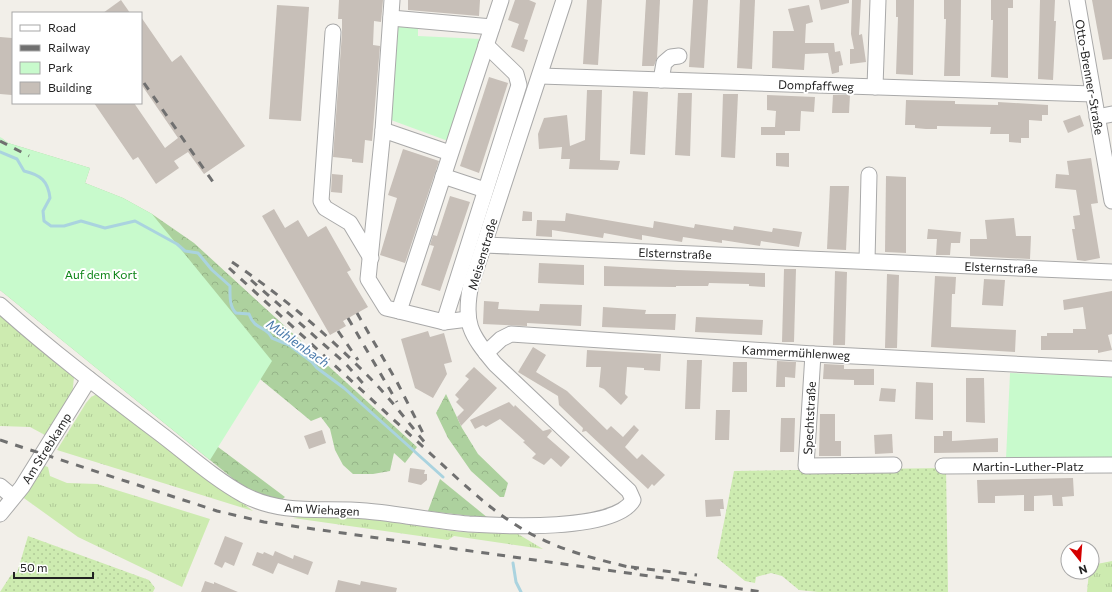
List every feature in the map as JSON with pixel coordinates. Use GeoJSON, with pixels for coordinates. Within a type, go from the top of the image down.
{"type":"FeatureCollection","features":[{"type":"Feature","properties":{"kind":"street"},"geometry":{"type":"LineString","coordinates":[[392,0],[383,130],[368,279],[386,308],[444,322],[468,319]]}},
{"type":"Feature","properties":{"kind":"street"},"geometry":{"type":"LineString","coordinates":[[399,311],[501,0]]}},
{"type":"Feature","properties":{"kind":"street","name":"Meisenstraße"},"geometry":{"type":"LineString","coordinates":[[564,0],[471,284],[468,302],[468,319],[477,342],[505,374],[621,481],[629,491],[633,500]]}},
{"type":"Feature","properties":{"kind":"street"},"geometry":{"type":"LineString","coordinates":[[875,87],[878,0]]}},
{"type":"Feature","properties":{"kind":"street","name":"Otto-Brenner-Straße"},"geometry":{"type":"LineString","coordinates":[[1077,0],[1112,201]]}},
{"type":"Feature","properties":{"kind":"street"},"geometry":{"type":"LineString","coordinates":[[391,18],[492,27]]}},
{"type":"Feature","properties":{"kind":"street"},"geometry":{"type":"LineString","coordinates":[[333,32],[321,201],[325,208],[350,224],[371,258]]}},
{"type":"Feature","properties":{"kind":"street"},"geometry":{"type":"LineString","coordinates":[[444,322],[519,85],[516,74],[486,45]]}},
{"type":"Feature","properties":{"kind":"street"},"geometry":{"type":"LineString","coordinates":[[661,80],[664,63],[671,57],[679,56]]}},
{"type":"Feature","properties":{"kind":"street","name":"Dompfaffweg"},"geometry":{"type":"LineString","coordinates":[[540,76],[1093,94]]}},
{"type":"Feature","properties":{"kind":"street"},"geometry":{"type":"LineString","coordinates":[[1097,117],[1112,114]]}},
{"type":"Feature","properties":{"kind":"street"},"geometry":{"type":"LineString","coordinates":[[383,130],[450,153]]}},
{"type":"Feature","properties":{"kind":"street"},"geometry":{"type":"LineString","coordinates":[[867,261],[869,175]]}},
{"type":"Feature","properties":{"kind":"street"},"geometry":{"type":"LineString","coordinates":[[443,176],[485,190]]}},
{"type":"Feature","properties":{"kind":"street","name":"Elsternstraße"},"geometry":{"type":"LineString","coordinates":[[484,245],[1112,272]]}},
{"type":"Feature","properties":{"kind":"street","name":"Am Wiehagen"},"geometry":{"type":"LineString","coordinates":[[0,305],[89,379],[230,487],[246,496],[277,506],[314,511],[365,511],[467,524],[538,525],[573,523],[611,516],[626,509],[633,500]]}},
{"type":"Feature","properties":{"kind":"street","name":"Kammermühlenweg"},"geometry":{"type":"LineString","coordinates":[[486,353],[501,339],[511,334],[812,354],[1112,369]]}},
{"type":"Feature","properties":{"kind":"street","name":"Spechtstraße"},"geometry":{"type":"LineString","coordinates":[[812,354],[806,466],[894,466]]}},
{"type":"Feature","properties":{"kind":"street","name":"Am Strebkamp"},"geometry":{"type":"LineString","coordinates":[[0,514],[22,487],[89,379]]}},
{"type":"Feature","properties":{"kind":"street","name":"Martin-Luther-Platz"},"geometry":{"type":"LineString","coordinates":[[943,466],[1112,465]]}},
{"type":"Feature","properties":{"kind":"street"},"geometry":{"type":"LineString","coordinates":[[0,486],[13,497]]}},
{"type":"Feature","properties":{"kind":"green space"},"geometry":{"type":"Polygon","coordinates":[[[418,23],[418,36],[481,39],[448,141],[391,120],[394,24],[418,23]]]}},
{"type":"Feature","properties":{"kind":"green space"},"geometry":{"type":"Polygon","coordinates":[[[0,137],[8,143],[90,168],[85,183],[123,198],[152,214],[194,243],[417,447],[405,463],[394,453],[390,471],[373,474],[353,474],[343,465],[335,450],[330,429],[321,417],[311,421],[260,379],[0,137]]]}},
{"type":"Feature","properties":{"kind":"green space","name":"Auf dem Kort"},"geometry":{"type":"Polygon","coordinates":[[[0,137],[8,143],[90,168],[85,183],[123,198],[152,214],[272,361],[210,460],[0,290],[0,137]]]}},
{"type":"Feature","properties":{"kind":"green space"},"geometry":{"type":"Polygon","coordinates":[[[0,274],[218,447],[285,497],[273,507],[247,490],[0,290],[0,274]]]}},
{"type":"Feature","properties":{"kind":"green space"},"geometry":{"type":"Polygon","coordinates":[[[0,308],[66,363],[74,377],[72,397],[45,435],[30,427],[0,426],[0,308]]]}},
{"type":"Feature","properties":{"kind":"green space"},"geometry":{"type":"Polygon","coordinates":[[[1010,373],[1112,377],[1112,459],[1006,459],[1010,373]]]}},
{"type":"Feature","properties":{"kind":"green space"},"geometry":{"type":"Polygon","coordinates":[[[97,394],[105,396],[253,511],[57,450],[86,403],[91,397],[97,394]]]}},
{"type":"Feature","properties":{"kind":"green space"},"geometry":{"type":"Polygon","coordinates":[[[446,394],[462,428],[478,454],[508,483],[504,497],[500,497],[471,471],[448,438],[436,413],[446,394]]]}},
{"type":"Feature","properties":{"kind":"green space"},"geometry":{"type":"Polygon","coordinates":[[[42,465],[48,467],[50,476],[67,483],[97,484],[210,519],[182,587],[78,537],[21,496],[42,465]]]}},
{"type":"Feature","properties":{"kind":"green space"},"geometry":{"type":"Polygon","coordinates":[[[946,468],[948,592],[818,592],[799,590],[782,576],[771,573],[756,577],[755,583],[745,581],[717,558],[734,471],[946,468]]]}},
{"type":"Feature","properties":{"kind":"green space"},"geometry":{"type":"Polygon","coordinates":[[[440,479],[488,518],[428,511],[440,479]]]}},
{"type":"Feature","properties":{"kind":"green space"},"geometry":{"type":"Polygon","coordinates":[[[323,512],[460,532],[518,534],[543,549],[454,536],[448,540],[293,518],[323,512]]]}},
{"type":"Feature","properties":{"kind":"green space"},"geometry":{"type":"Polygon","coordinates":[[[28,536],[149,580],[155,588],[153,592],[0,592],[11,575],[17,573],[28,536]]]}},
{"type":"Feature","properties":{"kind":"green space"},"geometry":{"type":"Polygon","coordinates":[[[1112,561],[1112,592],[1087,592],[1088,580],[1100,580],[1100,563],[1112,561]]]}},
{"type":"Feature","properties":{"kind":"building"},"geometry":{"type":"Polygon","coordinates":[[[121,0],[129,12],[104,12],[121,0]]]}},
{"type":"Feature","properties":{"kind":"building"},"geometry":{"type":"Polygon","coordinates":[[[339,0],[383,0],[381,22],[374,21],[373,45],[380,46],[372,141],[365,140],[363,163],[352,162],[352,159],[333,157],[342,33],[342,19],[338,19],[339,0]]]}},
{"type":"Feature","properties":{"kind":"building"},"geometry":{"type":"Polygon","coordinates":[[[408,0],[480,0],[479,16],[408,10],[408,0]]]}},
{"type":"Feature","properties":{"kind":"building"},"geometry":{"type":"Polygon","coordinates":[[[515,0],[529,0],[536,3],[524,39],[528,40],[524,52],[511,47],[519,24],[508,20],[515,0]]]}},
{"type":"Feature","properties":{"kind":"building"},"geometry":{"type":"Polygon","coordinates":[[[587,0],[602,0],[598,65],[583,64],[587,0]]]}},
{"type":"Feature","properties":{"kind":"building"},"geometry":{"type":"Polygon","coordinates":[[[646,0],[660,0],[657,58],[654,66],[642,66],[646,0]]]}},
{"type":"Feature","properties":{"kind":"building"},"geometry":{"type":"Polygon","coordinates":[[[693,0],[708,0],[704,68],[689,67],[693,0]]]}},
{"type":"Feature","properties":{"kind":"building"},"geometry":{"type":"Polygon","coordinates":[[[740,0],[755,0],[752,69],[737,68],[740,0]]]}},
{"type":"Feature","properties":{"kind":"building"},"geometry":{"type":"Polygon","coordinates":[[[819,0],[849,0],[849,3],[821,10],[819,0]]]}},
{"type":"Feature","properties":{"kind":"building"},"geometry":{"type":"Polygon","coordinates":[[[852,0],[861,0],[859,35],[862,34],[866,62],[850,64],[850,49],[854,49],[851,34],[852,0]]]}},
{"type":"Feature","properties":{"kind":"building"},"geometry":{"type":"Polygon","coordinates":[[[896,0],[914,0],[913,75],[896,74],[898,17],[896,17],[896,0]]]}},
{"type":"Feature","properties":{"kind":"building"},"geometry":{"type":"Polygon","coordinates":[[[944,0],[961,0],[960,76],[944,76],[946,19],[944,19],[944,0]]]}},
{"type":"Feature","properties":{"kind":"building"},"geometry":{"type":"Polygon","coordinates":[[[991,0],[1013,0],[1013,8],[1008,8],[1008,78],[991,77],[993,20],[991,20],[991,0]]]}},
{"type":"Feature","properties":{"kind":"building"},"geometry":{"type":"Polygon","coordinates":[[[1040,0],[1055,0],[1054,21],[1056,21],[1053,80],[1038,79],[1040,0]]]}},
{"type":"Feature","properties":{"kind":"building"},"geometry":{"type":"Polygon","coordinates":[[[1092,0],[1112,0],[1112,59],[1103,60],[1092,0]]]}},
{"type":"Feature","properties":{"kind":"building"},"geometry":{"type":"Polygon","coordinates":[[[277,5],[309,7],[301,121],[269,119],[277,5]]]}},
{"type":"Feature","properties":{"kind":"building"},"geometry":{"type":"Polygon","coordinates":[[[809,5],[813,22],[806,24],[805,43],[834,43],[835,52],[840,51],[843,65],[839,66],[839,72],[832,74],[828,53],[805,54],[804,70],[772,68],[773,31],[794,31],[788,9],[809,5]]]}},
{"type":"Feature","properties":{"kind":"building"},"geometry":{"type":"Polygon","coordinates":[[[142,18],[172,62],[181,55],[245,146],[204,174],[188,152],[174,161],[179,168],[156,184],[138,157],[133,160],[95,104],[135,104],[165,148],[178,138],[142,85],[142,18]]]}},
{"type":"Feature","properties":{"kind":"building"},"geometry":{"type":"Polygon","coordinates":[[[0,37],[12,38],[12,95],[0,94],[0,37]]]}},
{"type":"Feature","properties":{"kind":"building"},"geometry":{"type":"Polygon","coordinates":[[[489,77],[508,83],[479,173],[460,166],[489,77]]]}},
{"type":"Feature","properties":{"kind":"building"},"geometry":{"type":"Polygon","coordinates":[[[587,90],[602,90],[600,160],[620,161],[618,170],[569,169],[570,159],[561,159],[562,147],[539,149],[538,134],[544,118],[567,115],[570,146],[585,140],[587,90]]]}},
{"type":"Feature","properties":{"kind":"building"},"geometry":{"type":"Polygon","coordinates":[[[633,91],[648,92],[645,155],[630,154],[633,91]]]}},
{"type":"Feature","properties":{"kind":"building"},"geometry":{"type":"Polygon","coordinates":[[[678,93],[692,93],[690,156],[675,155],[678,93]]]}},
{"type":"Feature","properties":{"kind":"building"},"geometry":{"type":"Polygon","coordinates":[[[723,94],[738,94],[735,158],[721,157],[723,94]]]}},
{"type":"Feature","properties":{"kind":"building"},"geometry":{"type":"Polygon","coordinates":[[[767,95],[815,97],[814,112],[801,111],[800,131],[785,131],[785,135],[761,135],[761,127],[775,127],[776,111],[767,110],[767,95]]]}},
{"type":"Feature","properties":{"kind":"building"},"geometry":{"type":"Polygon","coordinates":[[[833,95],[850,95],[849,113],[832,113],[833,95]]]}},
{"type":"Feature","properties":{"kind":"building"},"geometry":{"type":"Polygon","coordinates":[[[906,100],[955,101],[955,104],[998,105],[998,102],[1048,105],[1048,115],[1042,115],[1042,121],[1029,120],[1029,138],[1021,138],[1021,143],[1009,142],[1009,134],[990,134],[991,127],[937,126],[937,129],[926,129],[915,128],[915,125],[905,125],[906,100]]]}},
{"type":"Feature","properties":{"kind":"building"},"geometry":{"type":"Polygon","coordinates":[[[1080,115],[1084,126],[1068,133],[1063,121],[1080,115]]]}},
{"type":"Feature","properties":{"kind":"building"},"geometry":{"type":"Polygon","coordinates":[[[403,149],[439,161],[405,263],[380,255],[397,198],[388,195],[403,149]]]}},
{"type":"Feature","properties":{"kind":"building"},"geometry":{"type":"Polygon","coordinates":[[[776,153],[789,153],[789,167],[776,166],[776,153]]]}},
{"type":"Feature","properties":{"kind":"building"},"geometry":{"type":"Polygon","coordinates":[[[1091,158],[1098,203],[1091,204],[1100,258],[1085,261],[1077,260],[1072,229],[1075,229],[1073,216],[1080,215],[1076,190],[1055,188],[1056,174],[1069,175],[1067,161],[1091,158]]]}},
{"type":"Feature","properties":{"kind":"building"},"geometry":{"type":"Polygon","coordinates":[[[332,174],[343,175],[342,193],[331,192],[332,174]]]}},
{"type":"Feature","properties":{"kind":"building"},"geometry":{"type":"Polygon","coordinates":[[[886,176],[906,177],[906,253],[885,252],[886,176]]]}},
{"type":"Feature","properties":{"kind":"building"},"geometry":{"type":"Polygon","coordinates":[[[830,186],[849,186],[846,250],[827,249],[830,186]]]}},
{"type":"Feature","properties":{"kind":"building"},"geometry":{"type":"Polygon","coordinates":[[[450,196],[470,202],[440,291],[421,285],[434,246],[430,245],[433,235],[437,236],[450,196]]]}},
{"type":"Feature","properties":{"kind":"building"},"geometry":{"type":"Polygon","coordinates":[[[274,209],[285,228],[298,220],[308,237],[326,226],[351,270],[347,272],[368,307],[343,321],[346,326],[330,335],[262,216],[274,209]]]}},
{"type":"Feature","properties":{"kind":"building"},"geometry":{"type":"Polygon","coordinates":[[[523,211],[532,212],[532,221],[522,221],[523,211]]]}},
{"type":"Feature","properties":{"kind":"building"},"geometry":{"type":"Polygon","coordinates":[[[566,213],[653,228],[654,221],[694,228],[695,224],[733,230],[734,226],[772,232],[773,228],[802,232],[799,247],[761,241],[760,246],[722,240],[722,243],[683,237],[682,242],[642,235],[642,240],[604,233],[603,238],[552,230],[552,237],[536,236],[537,220],[565,221],[566,213]]]}},
{"type":"Feature","properties":{"kind":"building"},"geometry":{"type":"Polygon","coordinates":[[[1014,218],[1016,236],[1031,236],[1030,259],[970,256],[970,239],[987,239],[985,220],[1014,218]]]}},
{"type":"Feature","properties":{"kind":"building"},"geometry":{"type":"Polygon","coordinates":[[[928,229],[961,232],[960,243],[951,243],[950,255],[936,255],[937,239],[927,239],[928,229]]]}},
{"type":"Feature","properties":{"kind":"building"},"geometry":{"type":"Polygon","coordinates":[[[539,263],[584,265],[584,285],[538,283],[539,263]]]}},
{"type":"Feature","properties":{"kind":"building"},"geometry":{"type":"Polygon","coordinates":[[[604,266],[765,273],[765,287],[749,286],[749,284],[709,283],[708,286],[676,287],[604,286],[604,266]]]}},
{"type":"Feature","properties":{"kind":"building"},"geometry":{"type":"Polygon","coordinates":[[[784,269],[796,269],[794,342],[782,342],[784,269]]]}},
{"type":"Feature","properties":{"kind":"building"},"geometry":{"type":"Polygon","coordinates":[[[835,271],[847,272],[845,345],[833,345],[835,271]]]}},
{"type":"Feature","properties":{"kind":"building"},"geometry":{"type":"Polygon","coordinates":[[[887,274],[899,275],[897,348],[885,348],[887,274]]]}},
{"type":"Feature","properties":{"kind":"building"},"geometry":{"type":"Polygon","coordinates":[[[935,276],[956,277],[955,294],[952,294],[951,327],[1016,330],[1015,352],[931,347],[935,276]]]}},
{"type":"Feature","properties":{"kind":"building"},"geometry":{"type":"Polygon","coordinates":[[[984,279],[1005,280],[1003,306],[982,305],[984,279]]]}},
{"type":"Feature","properties":{"kind":"building"},"geometry":{"type":"Polygon","coordinates":[[[1112,291],[1112,334],[1108,335],[1112,350],[1098,353],[1098,350],[1041,350],[1041,336],[1047,336],[1047,333],[1073,333],[1073,329],[1086,329],[1083,307],[1064,310],[1063,300],[1112,291]]]}},
{"type":"Feature","properties":{"kind":"building"},"geometry":{"type":"Polygon","coordinates":[[[484,301],[499,302],[498,309],[539,311],[540,304],[582,305],[581,326],[527,323],[527,326],[483,324],[484,301]]]}},
{"type":"Feature","properties":{"kind":"building"},"geometry":{"type":"Polygon","coordinates":[[[603,307],[646,310],[645,314],[676,314],[675,330],[602,327],[603,307]]]}},
{"type":"Feature","properties":{"kind":"building"},"geometry":{"type":"Polygon","coordinates":[[[696,317],[763,320],[762,335],[695,332],[696,317]]]}},
{"type":"Feature","properties":{"kind":"building"},"geometry":{"type":"Polygon","coordinates":[[[428,331],[430,337],[444,333],[452,362],[444,364],[447,374],[433,398],[415,388],[401,339],[428,331]]]}},
{"type":"Feature","properties":{"kind":"building"},"geometry":{"type":"Polygon","coordinates":[[[533,347],[546,355],[536,372],[567,391],[607,430],[611,426],[623,437],[634,425],[639,430],[625,447],[637,459],[642,454],[665,475],[654,486],[652,484],[648,489],[586,431],[582,432],[583,428],[559,405],[558,396],[518,372],[533,347]]]}},
{"type":"Feature","properties":{"kind":"building"},"geometry":{"type":"Polygon","coordinates":[[[587,350],[661,354],[660,371],[627,367],[625,394],[628,397],[621,405],[604,389],[599,387],[601,367],[586,367],[587,350]]]}},
{"type":"Feature","properties":{"kind":"building"},"geometry":{"type":"Polygon","coordinates":[[[687,360],[702,360],[700,409],[685,409],[687,360]]]}},
{"type":"Feature","properties":{"kind":"building"},"geometry":{"type":"Polygon","coordinates":[[[777,361],[796,362],[795,378],[785,377],[785,387],[776,387],[777,361]]]}},
{"type":"Feature","properties":{"kind":"building"},"geometry":{"type":"Polygon","coordinates":[[[733,362],[747,362],[747,392],[732,392],[733,362]]]}},
{"type":"Feature","properties":{"kind":"building"},"geometry":{"type":"Polygon","coordinates":[[[824,364],[844,365],[844,369],[874,369],[874,385],[854,385],[854,380],[823,379],[824,364]]]}},
{"type":"Feature","properties":{"kind":"building"},"geometry":{"type":"Polygon","coordinates":[[[474,367],[497,388],[461,426],[457,417],[464,410],[456,402],[459,399],[455,395],[469,379],[465,376],[474,367]]]}},
{"type":"Feature","properties":{"kind":"building"},"geometry":{"type":"Polygon","coordinates":[[[966,378],[984,378],[985,423],[966,422],[966,378]]]}},
{"type":"Feature","properties":{"kind":"building"},"geometry":{"type":"Polygon","coordinates":[[[916,382],[933,383],[933,420],[915,419],[916,382]]]}},
{"type":"Feature","properties":{"kind":"building"},"geometry":{"type":"Polygon","coordinates":[[[881,388],[896,389],[895,402],[879,401],[881,388]]]}},
{"type":"Feature","properties":{"kind":"building"},"geometry":{"type":"Polygon","coordinates":[[[509,402],[514,407],[515,405],[543,431],[550,429],[552,431],[547,437],[570,457],[561,467],[551,458],[544,465],[532,458],[536,454],[523,442],[525,441],[500,419],[486,427],[483,425],[475,429],[470,420],[509,402]]]}},
{"type":"Feature","properties":{"kind":"building"},"geometry":{"type":"Polygon","coordinates":[[[716,410],[730,410],[729,440],[715,440],[716,410]]]}},
{"type":"Feature","properties":{"kind":"building"},"geometry":{"type":"Polygon","coordinates":[[[820,414],[835,414],[835,441],[841,441],[841,456],[819,456],[820,414]]]}},
{"type":"Feature","properties":{"kind":"building"},"geometry":{"type":"Polygon","coordinates":[[[781,418],[795,418],[794,452],[780,452],[781,418]]]}},
{"type":"Feature","properties":{"kind":"building"},"geometry":{"type":"Polygon","coordinates":[[[322,430],[326,443],[309,449],[304,436],[322,430]]]}},
{"type":"Feature","properties":{"kind":"building"},"geometry":{"type":"Polygon","coordinates":[[[943,431],[952,431],[952,441],[998,438],[998,452],[934,453],[934,436],[943,436],[943,431]]]}},
{"type":"Feature","properties":{"kind":"building"},"geometry":{"type":"Polygon","coordinates":[[[892,434],[893,453],[875,454],[874,435],[892,434]]]}},
{"type":"Feature","properties":{"kind":"building"},"geometry":{"type":"Polygon","coordinates":[[[410,468],[425,470],[424,474],[427,474],[427,480],[421,485],[408,482],[410,468]]]}},
{"type":"Feature","properties":{"kind":"building"},"geometry":{"type":"Polygon","coordinates":[[[1073,478],[1074,496],[1062,497],[1063,506],[1053,506],[1052,495],[1034,496],[1034,511],[1024,511],[1024,495],[995,496],[995,503],[978,503],[977,480],[1073,478]]]}},
{"type":"Feature","properties":{"kind":"building"},"geometry":{"type":"Polygon","coordinates":[[[723,499],[724,509],[720,509],[721,516],[706,517],[705,500],[723,499]]]}},
{"type":"Feature","properties":{"kind":"building"},"geometry":{"type":"Polygon","coordinates":[[[225,536],[243,543],[234,566],[225,562],[222,568],[214,564],[225,536]]]}},
{"type":"Feature","properties":{"kind":"building"},"geometry":{"type":"Polygon","coordinates":[[[275,551],[293,559],[294,555],[313,562],[308,575],[278,563],[273,574],[252,565],[257,552],[263,554],[264,552],[273,556],[275,551]]]}},
{"type":"Feature","properties":{"kind":"building"},"geometry":{"type":"Polygon","coordinates":[[[338,580],[360,585],[361,581],[397,588],[396,592],[335,592],[338,580]]]}},
{"type":"Feature","properties":{"kind":"building"},"geometry":{"type":"Polygon","coordinates":[[[205,581],[214,584],[214,582],[238,592],[201,592],[205,581]]]}},
{"type":"Feature","properties":{"kind":"waterway","name":"Mühlenbach"},"geometry":{"type":"LineString","coordinates":[[0,152],[17,159],[24,171],[43,180],[49,192],[50,198],[43,211],[44,221],[51,226],[64,226],[81,221],[105,228],[135,221],[177,244],[185,251],[198,253],[212,270],[230,286],[231,304],[236,313],[249,314],[254,323],[267,331],[272,338],[289,345],[312,362],[317,368],[344,388],[443,477]]}},
{"type":"Feature","properties":{"kind":"waterway","name":"Mühlenbach"},"geometry":{"type":"LineString","coordinates":[[513,563],[516,582],[521,592]]}},
{"type":"Feature","properties":{"kind":"railway"},"geometry":{"type":"LineString","coordinates":[[144,83],[213,182]]}},
{"type":"Feature","properties":{"kind":"railway"},"geometry":{"type":"LineString","coordinates":[[0,141],[29,156]]}},
{"type":"Feature","properties":{"kind":"railway"},"geometry":{"type":"LineString","coordinates":[[232,262],[286,301],[336,345],[383,392],[426,444]]}},
{"type":"Feature","properties":{"kind":"railway"},"geometry":{"type":"LineString","coordinates":[[229,268],[458,479],[501,515],[530,533],[559,547],[590,557],[637,569]]}},
{"type":"Feature","properties":{"kind":"railway"},"geometry":{"type":"LineString","coordinates":[[251,280],[346,364],[368,389]]}},
{"type":"Feature","properties":{"kind":"railway"},"geometry":{"type":"LineString","coordinates":[[357,313],[397,382],[424,435]]}},
{"type":"Feature","properties":{"kind":"railway"},"geometry":{"type":"LineString","coordinates":[[348,318],[397,402]]}},
{"type":"Feature","properties":{"kind":"railway"},"geometry":{"type":"LineString","coordinates":[[338,331],[358,360]]}},
{"type":"Feature","properties":{"kind":"railway"},"geometry":{"type":"LineString","coordinates":[[0,440],[217,511],[264,522],[763,592]]}},
{"type":"Feature","properties":{"kind":"railway"},"geometry":{"type":"LineString","coordinates":[[631,567],[697,575]]}}]}
